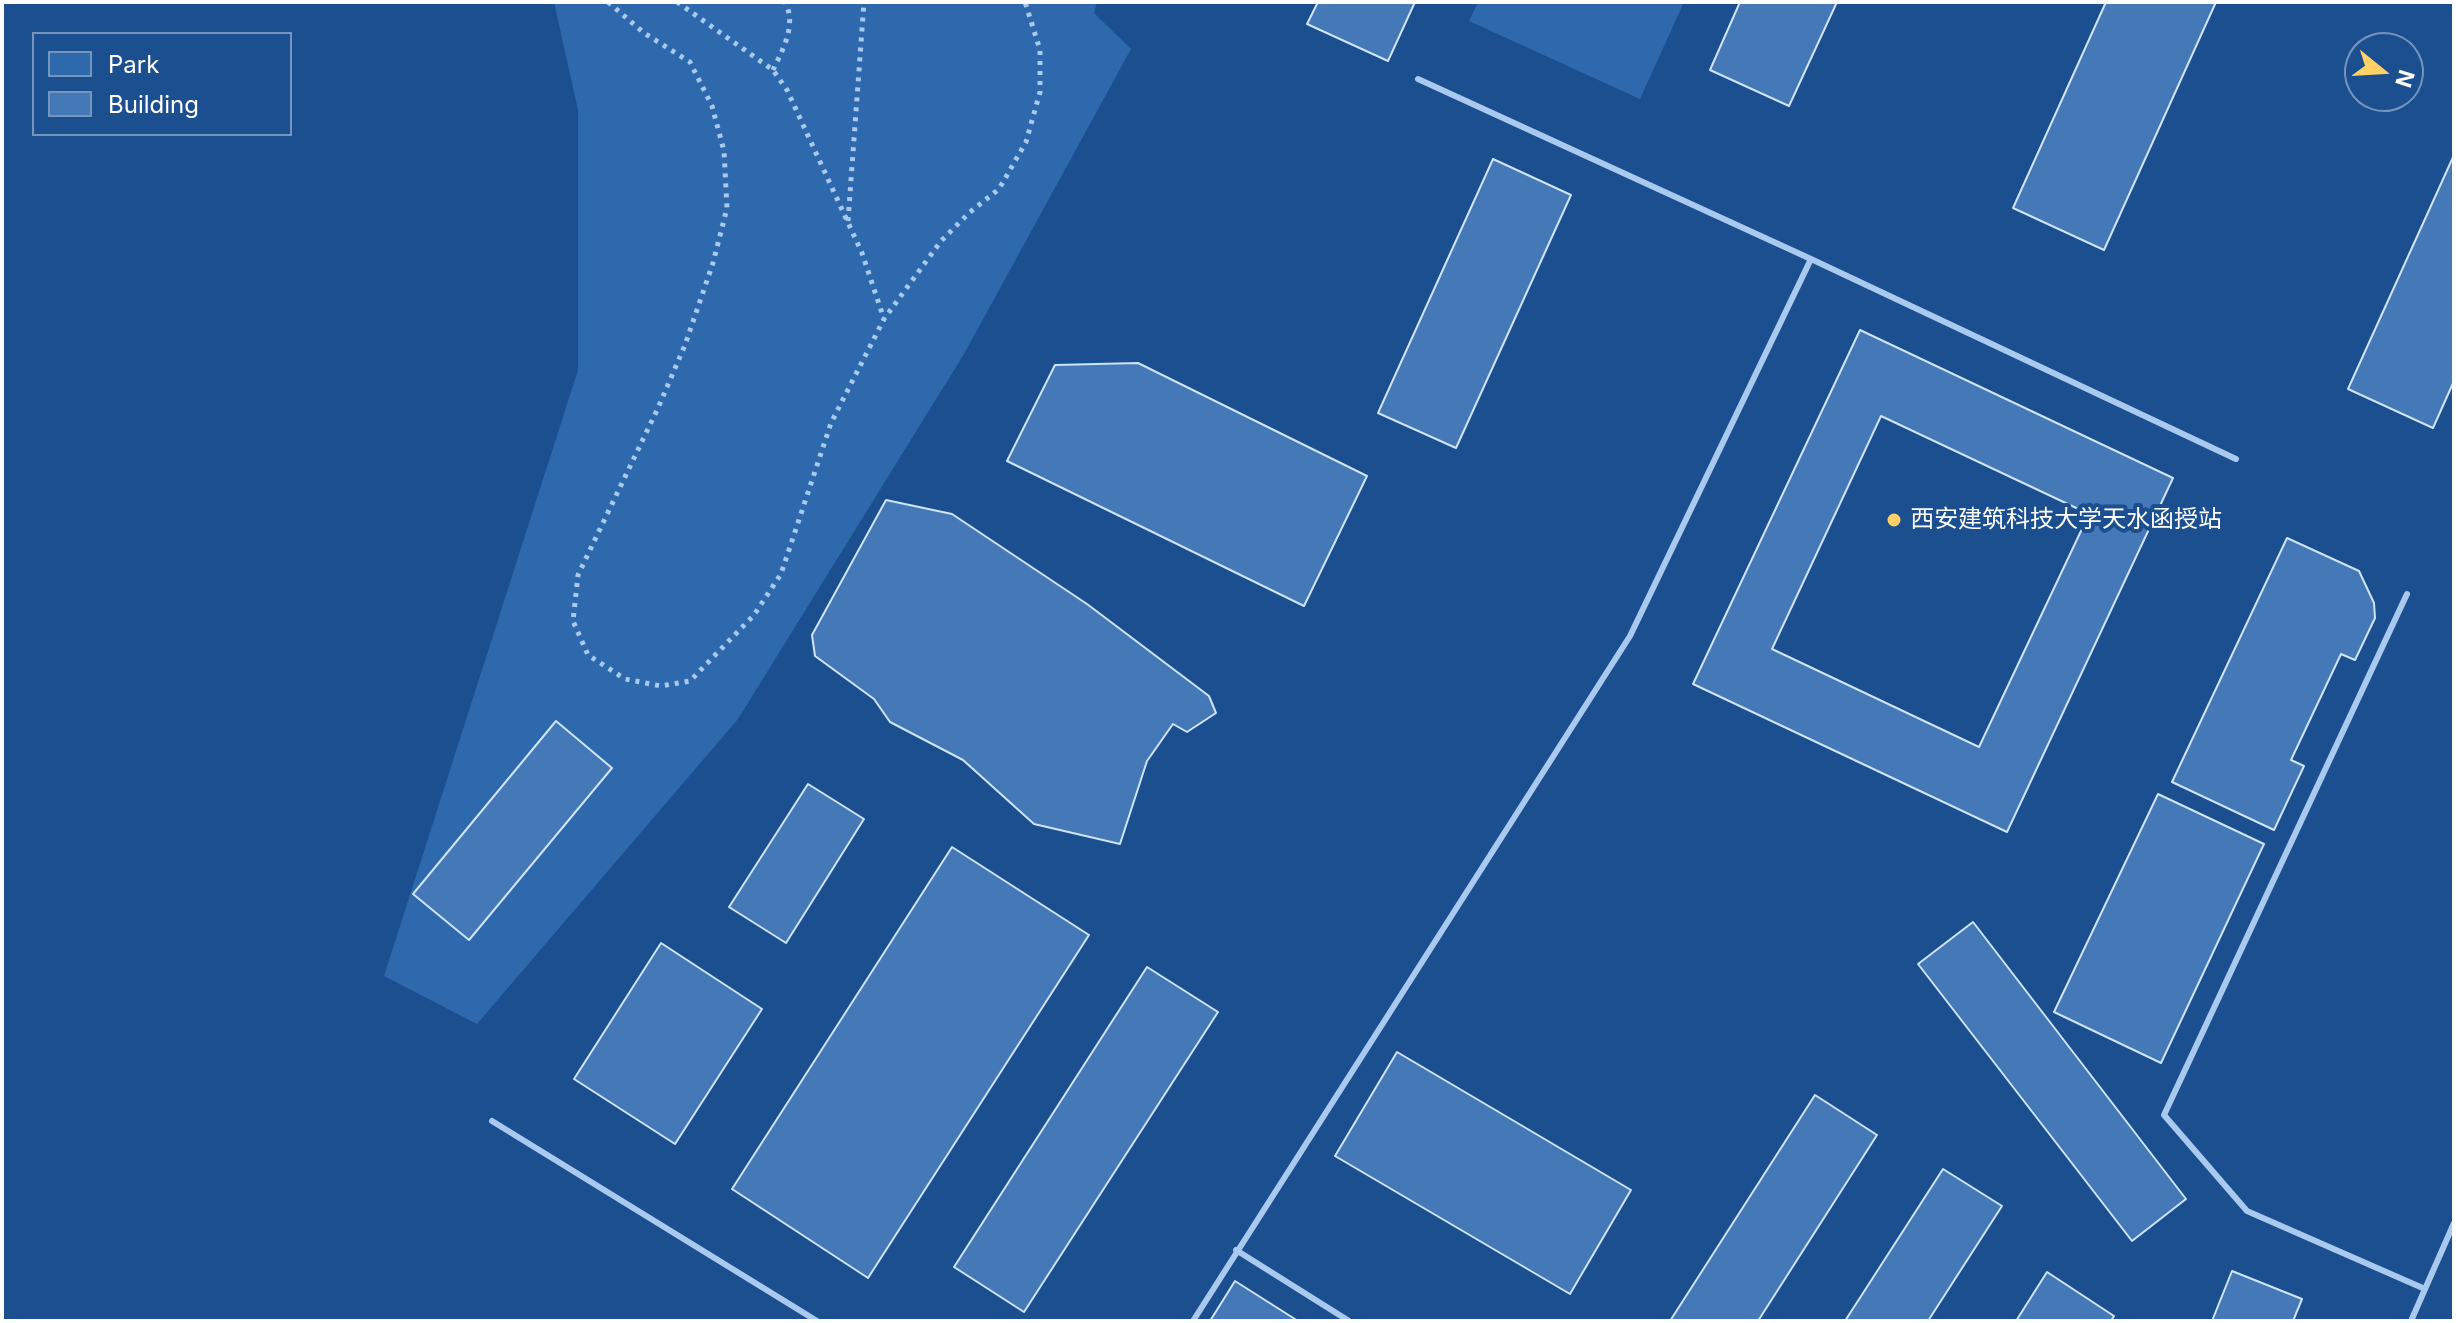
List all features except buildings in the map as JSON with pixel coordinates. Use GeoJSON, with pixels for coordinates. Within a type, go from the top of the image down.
{"type":"FeatureCollection","features":[{"type":"Feature","properties":{"kind":"lane"},"geometry":{"type":"LineString","coordinates":[[1418,79],[2236,459]]}},
{"type":"Feature","properties":{"kind":"lane"},"geometry":{"type":"LineString","coordinates":[[1193,1321],[1630,636],[1811,259]]}},
{"type":"Feature","properties":{"kind":"lane"},"geometry":{"type":"LineString","coordinates":[[2407,594],[2164,1115],[2247,1211],[2425,1289]]}},
{"type":"Feature","properties":{"kind":"lane"},"geometry":{"type":"LineString","coordinates":[[492,1121],[817,1321]]}},
{"type":"Feature","properties":{"kind":"lane"},"geometry":{"type":"LineString","coordinates":[[2411,1321],[2454,1223]]}},
{"type":"Feature","properties":{"kind":"lane"},"geometry":{"type":"LineString","coordinates":[[1236,1250],[1349,1321]]}},
{"type":"Feature","properties":{"kind":"path"},"geometry":{"type":"LineString","coordinates":[[608,2],[644,33],[690,62],[712,106],[724,151],[727,208],[713,263],[685,345],[578,575],[573,621],[588,655],[625,679],[661,686],[690,681],[754,615],[781,574],[831,423],[884,319],[941,241],[999,189],[1026,142],[1040,92],[1040,50],[1025,2]]}},
{"type":"Feature","properties":{"kind":"path"},"geometry":{"type":"LineString","coordinates":[[677,2],[773,70],[787,90],[862,253],[884,319]]}},
{"type":"Feature","properties":{"kind":"path"},"geometry":{"type":"LineString","coordinates":[[773,70],[788,40],[789,10],[785,2]]}},
{"type":"Feature","properties":{"kind":"path"},"geometry":{"type":"LineString","coordinates":[[848,222],[864,2]]}},
{"type":"Feature","properties":{"kind":"green space"},"geometry":{"type":"Polygon","coordinates":[[[554,2],[1097,2],[1094,13],[1131,49],[964,354],[738,719],[477,1024],[384,976],[578,370],[578,110],[554,2]]]}},
{"type":"Feature","properties":{"kind":"green space"},"geometry":{"type":"Polygon","coordinates":[[[1478,2],[1684,2],[1640,99],[1469,21],[1478,2]]]}},
{"type":"Feature","properties":{"kind":"place","name":"西安建筑科技大学天水函授站"},"geometry":{"type":"Point","coordinates":[1894,520]}}]}
